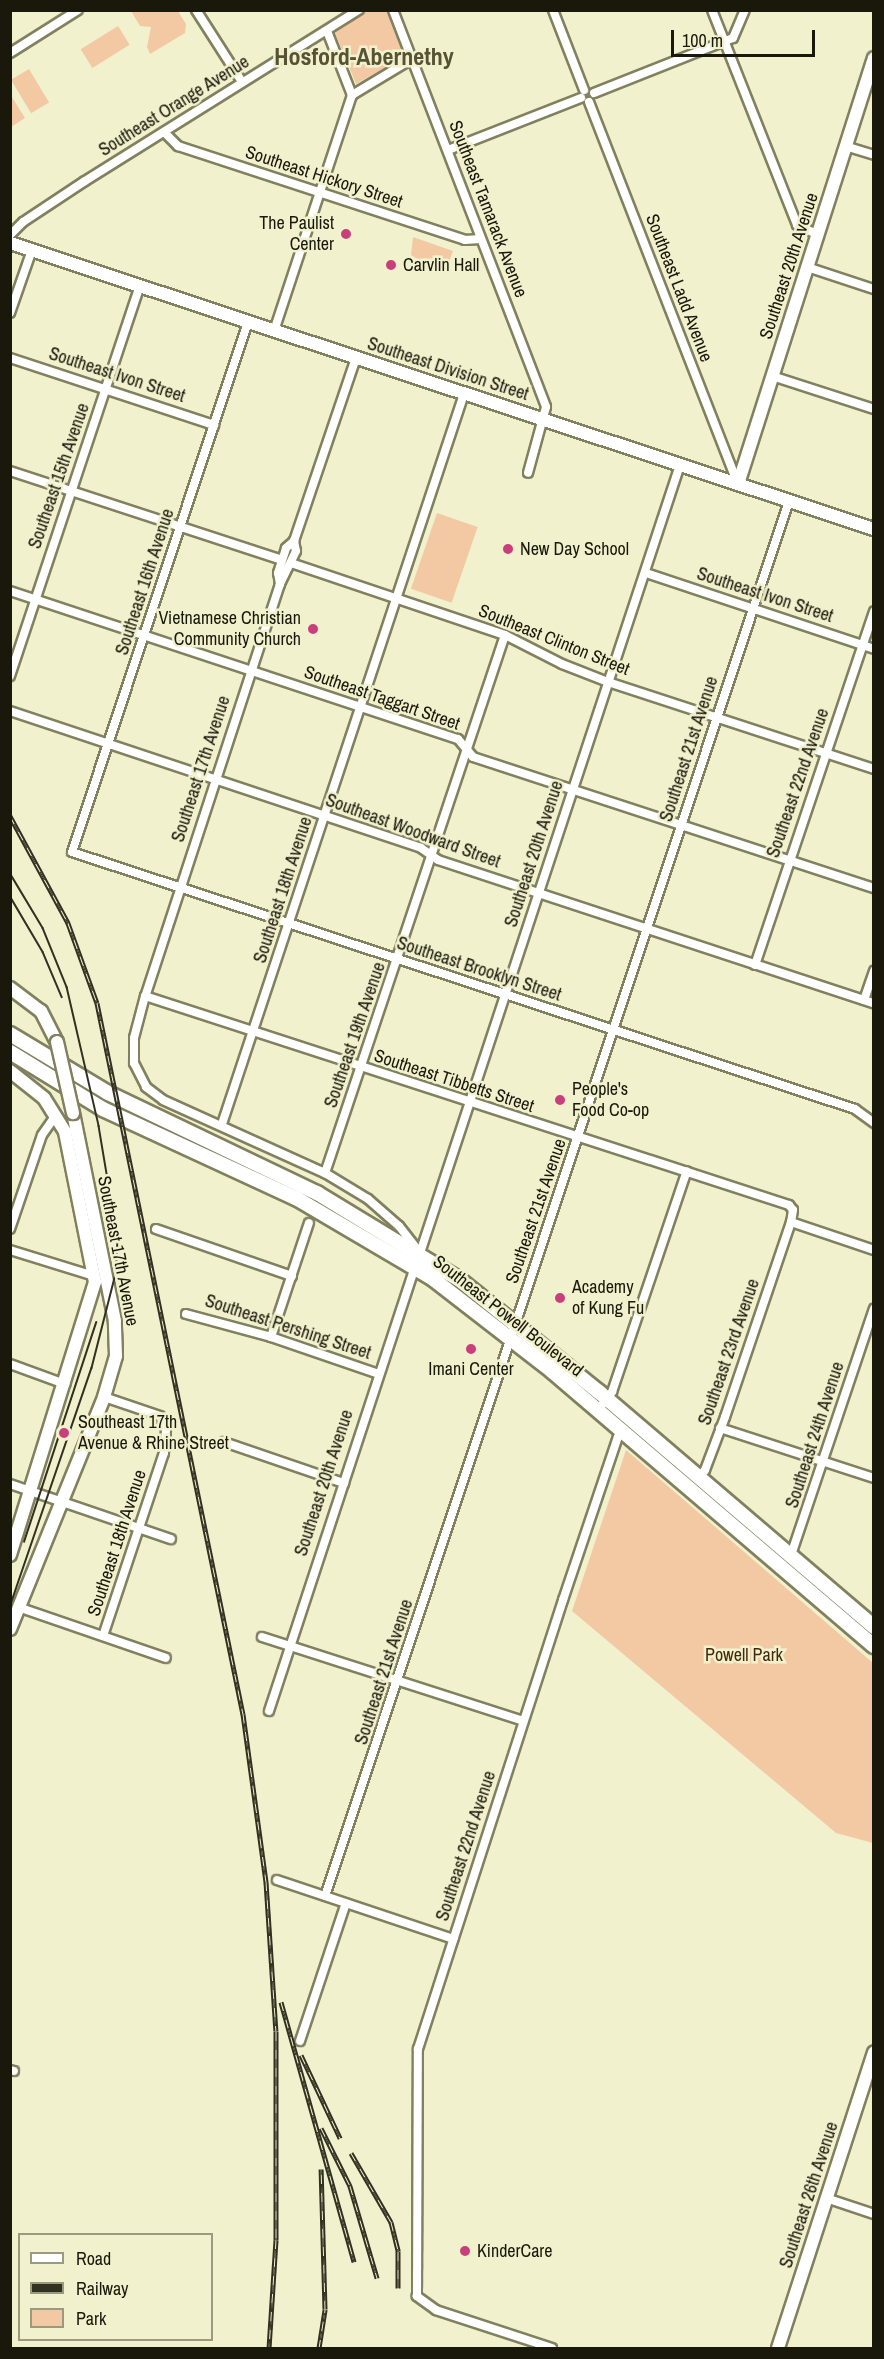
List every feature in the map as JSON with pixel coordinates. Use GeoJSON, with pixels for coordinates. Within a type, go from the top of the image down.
{"type":"FeatureCollection","features":[{"type":"Feature","properties":{"kind":"main road","name":"Southeast Powell Boulevard"},"geometry":{"type":"LineString","coordinates":[[10,1034],[80,1077],[306,1188],[420,1253],[516,1322],[873,1627]]}},
{"type":"Feature","properties":{"kind":"main road","name":"Southeast Powell Boulevard"},"geometry":{"type":"LineString","coordinates":[[10,1052],[103,1109],[296,1198],[415,1267],[511,1338],[873,1646]]}},
{"type":"Feature","properties":{"kind":"street"},"geometry":{"type":"LineString","coordinates":[[10,53],[78,10]]}},
{"type":"Feature","properties":{"kind":"street"},"geometry":{"type":"LineString","coordinates":[[196,10],[242,82]]}},
{"type":"Feature","properties":{"kind":"street","name":"Southeast Orange Avenue"},"geometry":{"type":"LineString","coordinates":[[10,235],[23,222],[359,10]]}},
{"type":"Feature","properties":{"kind":"street","name":"Southeast Tamarack Avenue"},"geometry":{"type":"LineString","coordinates":[[393,10],[545,403],[544,420]]}},
{"type":"Feature","properties":{"kind":"street","name":"Southeast Ladd Avenue"},"geometry":{"type":"LineString","coordinates":[[553,10],[738,484]]}},
{"type":"Feature","properties":{"kind":"street"},"geometry":{"type":"LineString","coordinates":[[712,10],[797,225],[818,235]]}},
{"type":"Feature","properties":{"kind":"street"},"geometry":{"type":"LineString","coordinates":[[448,150],[725,41],[736,34],[745,10]]}},
{"type":"Feature","properties":{"kind":"street"},"geometry":{"type":"LineString","coordinates":[[327,31],[352,95]]}},
{"type":"Feature","properties":{"kind":"street","name":"Southeast 20th Avenue"},"geometry":{"type":"LineString","coordinates":[[738,484],[873,58]]}},
{"type":"Feature","properties":{"kind":"street"},"geometry":{"type":"LineString","coordinates":[[274,331],[352,95],[412,59]]}},
{"type":"Feature","properties":{"kind":"street","name":"Southeast Hickory Street"},"geometry":{"type":"LineString","coordinates":[[164,132],[178,146],[465,240],[480,239]]}},
{"type":"Feature","properties":{"kind":"street"},"geometry":{"type":"LineString","coordinates":[[845,146],[873,155]]}},
{"type":"Feature","properties":{"kind":"street","name":"Southeast Division Street"},"geometry":{"type":"LineString","coordinates":[[10,243],[873,529]]}},
{"type":"Feature","properties":{"kind":"street"},"geometry":{"type":"LineString","coordinates":[[10,314],[32,250]]}},
{"type":"Feature","properties":{"kind":"street"},"geometry":{"type":"LineString","coordinates":[[807,267],[873,289]]}},
{"type":"Feature","properties":{"kind":"street","name":"Southeast 15th Avenue"},"geometry":{"type":"LineString","coordinates":[[10,676],[140,286]]}},
{"type":"Feature","properties":{"kind":"street","name":"Southeast 16th Avenue"},"geometry":{"type":"LineString","coordinates":[[72,852],[248,322]]}},
{"type":"Feature","properties":{"kind":"street","name":"Southeast Ivon Street"},"geometry":{"type":"LineString","coordinates":[[10,358],[214,425]]}},
{"type":"Feature","properties":{"kind":"street","name":"Southeast 17th Avenue"},"geometry":{"type":"LineString","coordinates":[[222,1124],[155,1094],[136,1069],[134,1038],[145,996],[356,358]]}},
{"type":"Feature","properties":{"kind":"street"},"geometry":{"type":"LineString","coordinates":[[772,376],[873,409]]}},
{"type":"Feature","properties":{"kind":"street","name":"Southeast 18th Avenue"},"geometry":{"type":"LineString","coordinates":[[222,1124],[464,394]]}},
{"type":"Feature","properties":{"kind":"street"},"geometry":{"type":"LineString","coordinates":[[528,473],[544,420]]}},
{"type":"Feature","properties":{"kind":"street","name":"Southeast 20th Avenue"},"geometry":{"type":"LineString","coordinates":[[420,1253],[507,996],[680,465]]}},
{"type":"Feature","properties":{"kind":"street","name":"Southeast Clinton Street"},"geometry":{"type":"LineString","coordinates":[[10,471],[505,635],[561,664],[608,682],[873,769]]}},
{"type":"Feature","properties":{"kind":"street","name":"Southeast 21st Avenue"},"geometry":{"type":"LineString","coordinates":[[326,1896],[789,501]]}},
{"type":"Feature","properties":{"kind":"street","name":"Southeast Ivon Street"},"geometry":{"type":"LineString","coordinates":[[646,573],[873,649]]}},
{"type":"Feature","properties":{"kind":"street","name":"Southeast Taggart Street"},"geometry":{"type":"LineString","coordinates":[[10,591],[458,740],[474,757],[873,888]]}},
{"type":"Feature","properties":{"kind":"street","name":"Southeast 22nd Avenue"},"geometry":{"type":"LineString","coordinates":[[755,964],[873,611]]}},
{"type":"Feature","properties":{"kind":"street","name":"Southeast 19th Avenue"},"geometry":{"type":"LineString","coordinates":[[325,1173],[505,635]]}},
{"type":"Feature","properties":{"kind":"street","name":"Southeast Woodward Street"},"geometry":{"type":"LineString","coordinates":[[10,711],[325,815],[540,893],[873,1003]]}},
{"type":"Feature","properties":{"kind":"street","name":"Southeast Brooklyn Street"},"geometry":{"type":"LineString","coordinates":[[72,852],[855,1109],[873,1123]]}},
{"type":"Feature","properties":{"kind":"street"},"geometry":{"type":"LineString","coordinates":[[864,1000],[873,971]]}},
{"type":"Feature","properties":{"kind":"street","name":"Southeast 17th Avenue"},"geometry":{"type":"LineString","coordinates":[[10,988],[41,1011],[57,1042],[115,1321],[116,1356],[104,1397],[21,1608],[10,1629]]}},
{"type":"Feature","properties":{"kind":"street","name":"Southeast Tibbetts Street"},"geometry":{"type":"LineString","coordinates":[[145,996],[789,1205],[793,1210],[791,1222]]}},
{"type":"Feature","properties":{"kind":"street","name":"Southeast 17th Avenue"},"geometry":{"type":"LineString","coordinates":[[10,1071],[36,1091],[56,1115],[70,1148],[94,1276],[93,1296],[28,1490],[10,1555]]}},
{"type":"Feature","properties":{"kind":"street"},"geometry":{"type":"LineString","coordinates":[[10,1229],[42,1135],[56,1115]]}},
{"type":"Feature","properties":{"kind":"street"},"geometry":{"type":"LineString","coordinates":[[222,1124],[325,1173],[392,1219],[420,1253]]}},
{"type":"Feature","properties":{"kind":"street"},"geometry":{"type":"LineString","coordinates":[[598,1410],[607,1398],[687,1172]]}},
{"type":"Feature","properties":{"kind":"street"},"geometry":{"type":"LineString","coordinates":[[271,1337],[309,1222]]}},
{"type":"Feature","properties":{"kind":"street"},"geometry":{"type":"LineString","coordinates":[[791,1222],[873,1250]]}},
{"type":"Feature","properties":{"kind":"street","name":"Southeast 23rd Avenue"},"geometry":{"type":"LineString","coordinates":[[690,1488],[699,1477],[720,1428],[791,1222]]}},
{"type":"Feature","properties":{"kind":"street"},"geometry":{"type":"LineString","coordinates":[[156,1229],[292,1276]]}},
{"type":"Feature","properties":{"kind":"street"},"geometry":{"type":"LineString","coordinates":[[10,1250],[94,1276]]}},
{"type":"Feature","properties":{"kind":"street","name":"Southeast 20th Avenue"},"geometry":{"type":"LineString","coordinates":[[268,1711],[415,1267]]}},
{"type":"Feature","properties":{"kind":"street","name":"Southeast 24th Avenue"},"geometry":{"type":"LineString","coordinates":[[782,1568],[791,1556],[873,1309]]}},
{"type":"Feature","properties":{"kind":"street","name":"Southeast Pershing Street"},"geometry":{"type":"LineString","coordinates":[[186,1314],[271,1337],[379,1374]]}},
{"type":"Feature","properties":{"kind":"street"},"geometry":{"type":"LineString","coordinates":[[10,1364],[65,1384]]}},
{"type":"Feature","properties":{"kind":"street","name":"Southeast 18th Avenue"},"geometry":{"type":"LineString","coordinates":[[103,1636],[164,1453],[165,1425],[160,1416],[104,1397]]}},
{"type":"Feature","properties":{"kind":"street","name":"Southeast 22nd Avenue"},"geometry":{"type":"LineString","coordinates":[[549,2348],[436,2310],[419,2299],[416,2284],[418,2049],[523,1721],[622,1431],[632,1419]]}},
{"type":"Feature","properties":{"kind":"street"},"geometry":{"type":"LineString","coordinates":[[720,1428],[873,1478]]}},
{"type":"Feature","properties":{"kind":"street"},"geometry":{"type":"LineString","coordinates":[[224,1442],[344,1483]]}},
{"type":"Feature","properties":{"kind":"street"},"geometry":{"type":"LineString","coordinates":[[10,1484],[171,1539]]}},
{"type":"Feature","properties":{"kind":"street"},"geometry":{"type":"LineString","coordinates":[[21,1608],[166,1658]]}},
{"type":"Feature","properties":{"kind":"street"},"geometry":{"type":"LineString","coordinates":[[262,1637],[523,1721]]}},
{"type":"Feature","properties":{"kind":"street"},"geometry":{"type":"LineString","coordinates":[[277,1880],[453,1939]]}},
{"type":"Feature","properties":{"kind":"street"},"geometry":{"type":"LineString","coordinates":[[300,2041],[346,1903]]}},
{"type":"Feature","properties":{"kind":"street","name":"Southeast 26th Avenue"},"geometry":{"type":"LineString","coordinates":[[778,2349],[873,2052]]}},
{"type":"Feature","properties":{"kind":"street"},"geometry":{"type":"LineString","coordinates":[[826,2198],[873,2214]]}},
{"type":"Feature","properties":{"kind":"green space"},"geometry":{"type":"Polygon","coordinates":[[[131,11],[178,11],[186,24],[185,33],[150,54],[147,47],[151,27],[140,26],[131,11]]]}},
{"type":"Feature","properties":{"kind":"green space"},"geometry":{"type":"Polygon","coordinates":[[[368,11],[387,11],[403,53],[400,59],[356,84],[335,33],[368,11]]]}},
{"type":"Feature","properties":{"kind":"green space"},"geometry":{"type":"Polygon","coordinates":[[[118,26],[130,45],[92,68],[81,49],[118,26]]]}},
{"type":"Feature","properties":{"kind":"green space"},"geometry":{"type":"Polygon","coordinates":[[[29,69],[49,102],[31,113],[11,80],[29,69]]]}},
{"type":"Feature","properties":{"kind":"green space"},"geometry":{"type":"Polygon","coordinates":[[[10,94],[25,118],[11,127],[10,127],[10,94]]]}},
{"type":"Feature","properties":{"kind":"green space"},"geometry":{"type":"Polygon","coordinates":[[[413,237],[453,251],[447,267],[427,265],[411,255],[413,237]]]}},
{"type":"Feature","properties":{"kind":"green space"},"geometry":{"type":"Polygon","coordinates":[[[437,513],[478,527],[452,603],[411,589],[437,513]]]}},
{"type":"Feature","properties":{"kind":"green space","name":"Powell Park"},"geometry":{"type":"Polygon","coordinates":[[[626,1450],[873,1663],[873,1843],[836,1833],[572,1611],[626,1450]]]}},
{"type":"Feature","properties":{"kind":"tram line"},"geometry":{"type":"LineString","coordinates":[[10,873],[43,928],[67,987],[99,1126],[118,1240],[116,1274],[92,1368],[10,1607]]}},
{"type":"Feature","properties":{"kind":"tram line"},"geometry":{"type":"LineString","coordinates":[[10,896],[43,952],[62,997]]}},
{"type":"Feature","properties":{"kind":"tram line"},"geometry":{"type":"LineString","coordinates":[[24,1542],[96,1323]]}},
{"type":"Feature","properties":{"kind":"railway"},"geometry":{"type":"LineString","coordinates":[[10,816],[68,923],[97,1003],[243,1714],[266,1882],[276,2031],[276,2240],[269,2348]]}},
{"type":"Feature","properties":{"kind":"railway"},"geometry":{"type":"LineString","coordinates":[[281,2002],[354,2262]]}},
{"type":"Feature","properties":{"kind":"railway"},"geometry":{"type":"LineString","coordinates":[[301,2055],[340,2138]]}},
{"type":"Feature","properties":{"kind":"railway"},"geometry":{"type":"LineString","coordinates":[[321,2128],[350,2186],[377,2278]]}},
{"type":"Feature","properties":{"kind":"railway"},"geometry":{"type":"LineString","coordinates":[[351,2153],[391,2222],[398,2251],[398,2288]]}},
{"type":"Feature","properties":{"kind":"railway"},"geometry":{"type":"LineString","coordinates":[[319,2348],[325,2309],[321,2169]]}},
{"type":"Feature","properties":{"kind":"place","name":"The Paulist Center"},"geometry":{"type":"Point","coordinates":[346,234]}},
{"type":"Feature","properties":{"kind":"place","name":"Carvlin Hall"},"geometry":{"type":"Point","coordinates":[391,265]}},
{"type":"Feature","properties":{"kind":"place","name":"New Day School"},"geometry":{"type":"Point","coordinates":[508,549]}},
{"type":"Feature","properties":{"kind":"place","name":"Vietnamese Christian Community Church"},"geometry":{"type":"Point","coordinates":[313,629]}},
{"type":"Feature","properties":{"kind":"place","name":"People's Food Co-op"},"geometry":{"type":"Point","coordinates":[560,1100]}},
{"type":"Feature","properties":{"kind":"place","name":"Academy of Kung Fu"},"geometry":{"type":"Point","coordinates":[560,1298]}},
{"type":"Feature","properties":{"kind":"place","name":"Imani Center"},"geometry":{"type":"Point","coordinates":[471,1349]}},
{"type":"Feature","properties":{"kind":"place","name":"Southeast 17th Avenue & Rhine Street"},"geometry":{"type":"Point","coordinates":[64,1433]}},
{"type":"Feature","properties":{"kind":"place","name":"KinderCare"},"geometry":{"type":"Point","coordinates":[465,2251]}},
{"type":"Feature","properties":{"kind":"district","name":"Hosford-Abernethy"},"geometry":{"type":"Point","coordinates":[364,57]}}]}
